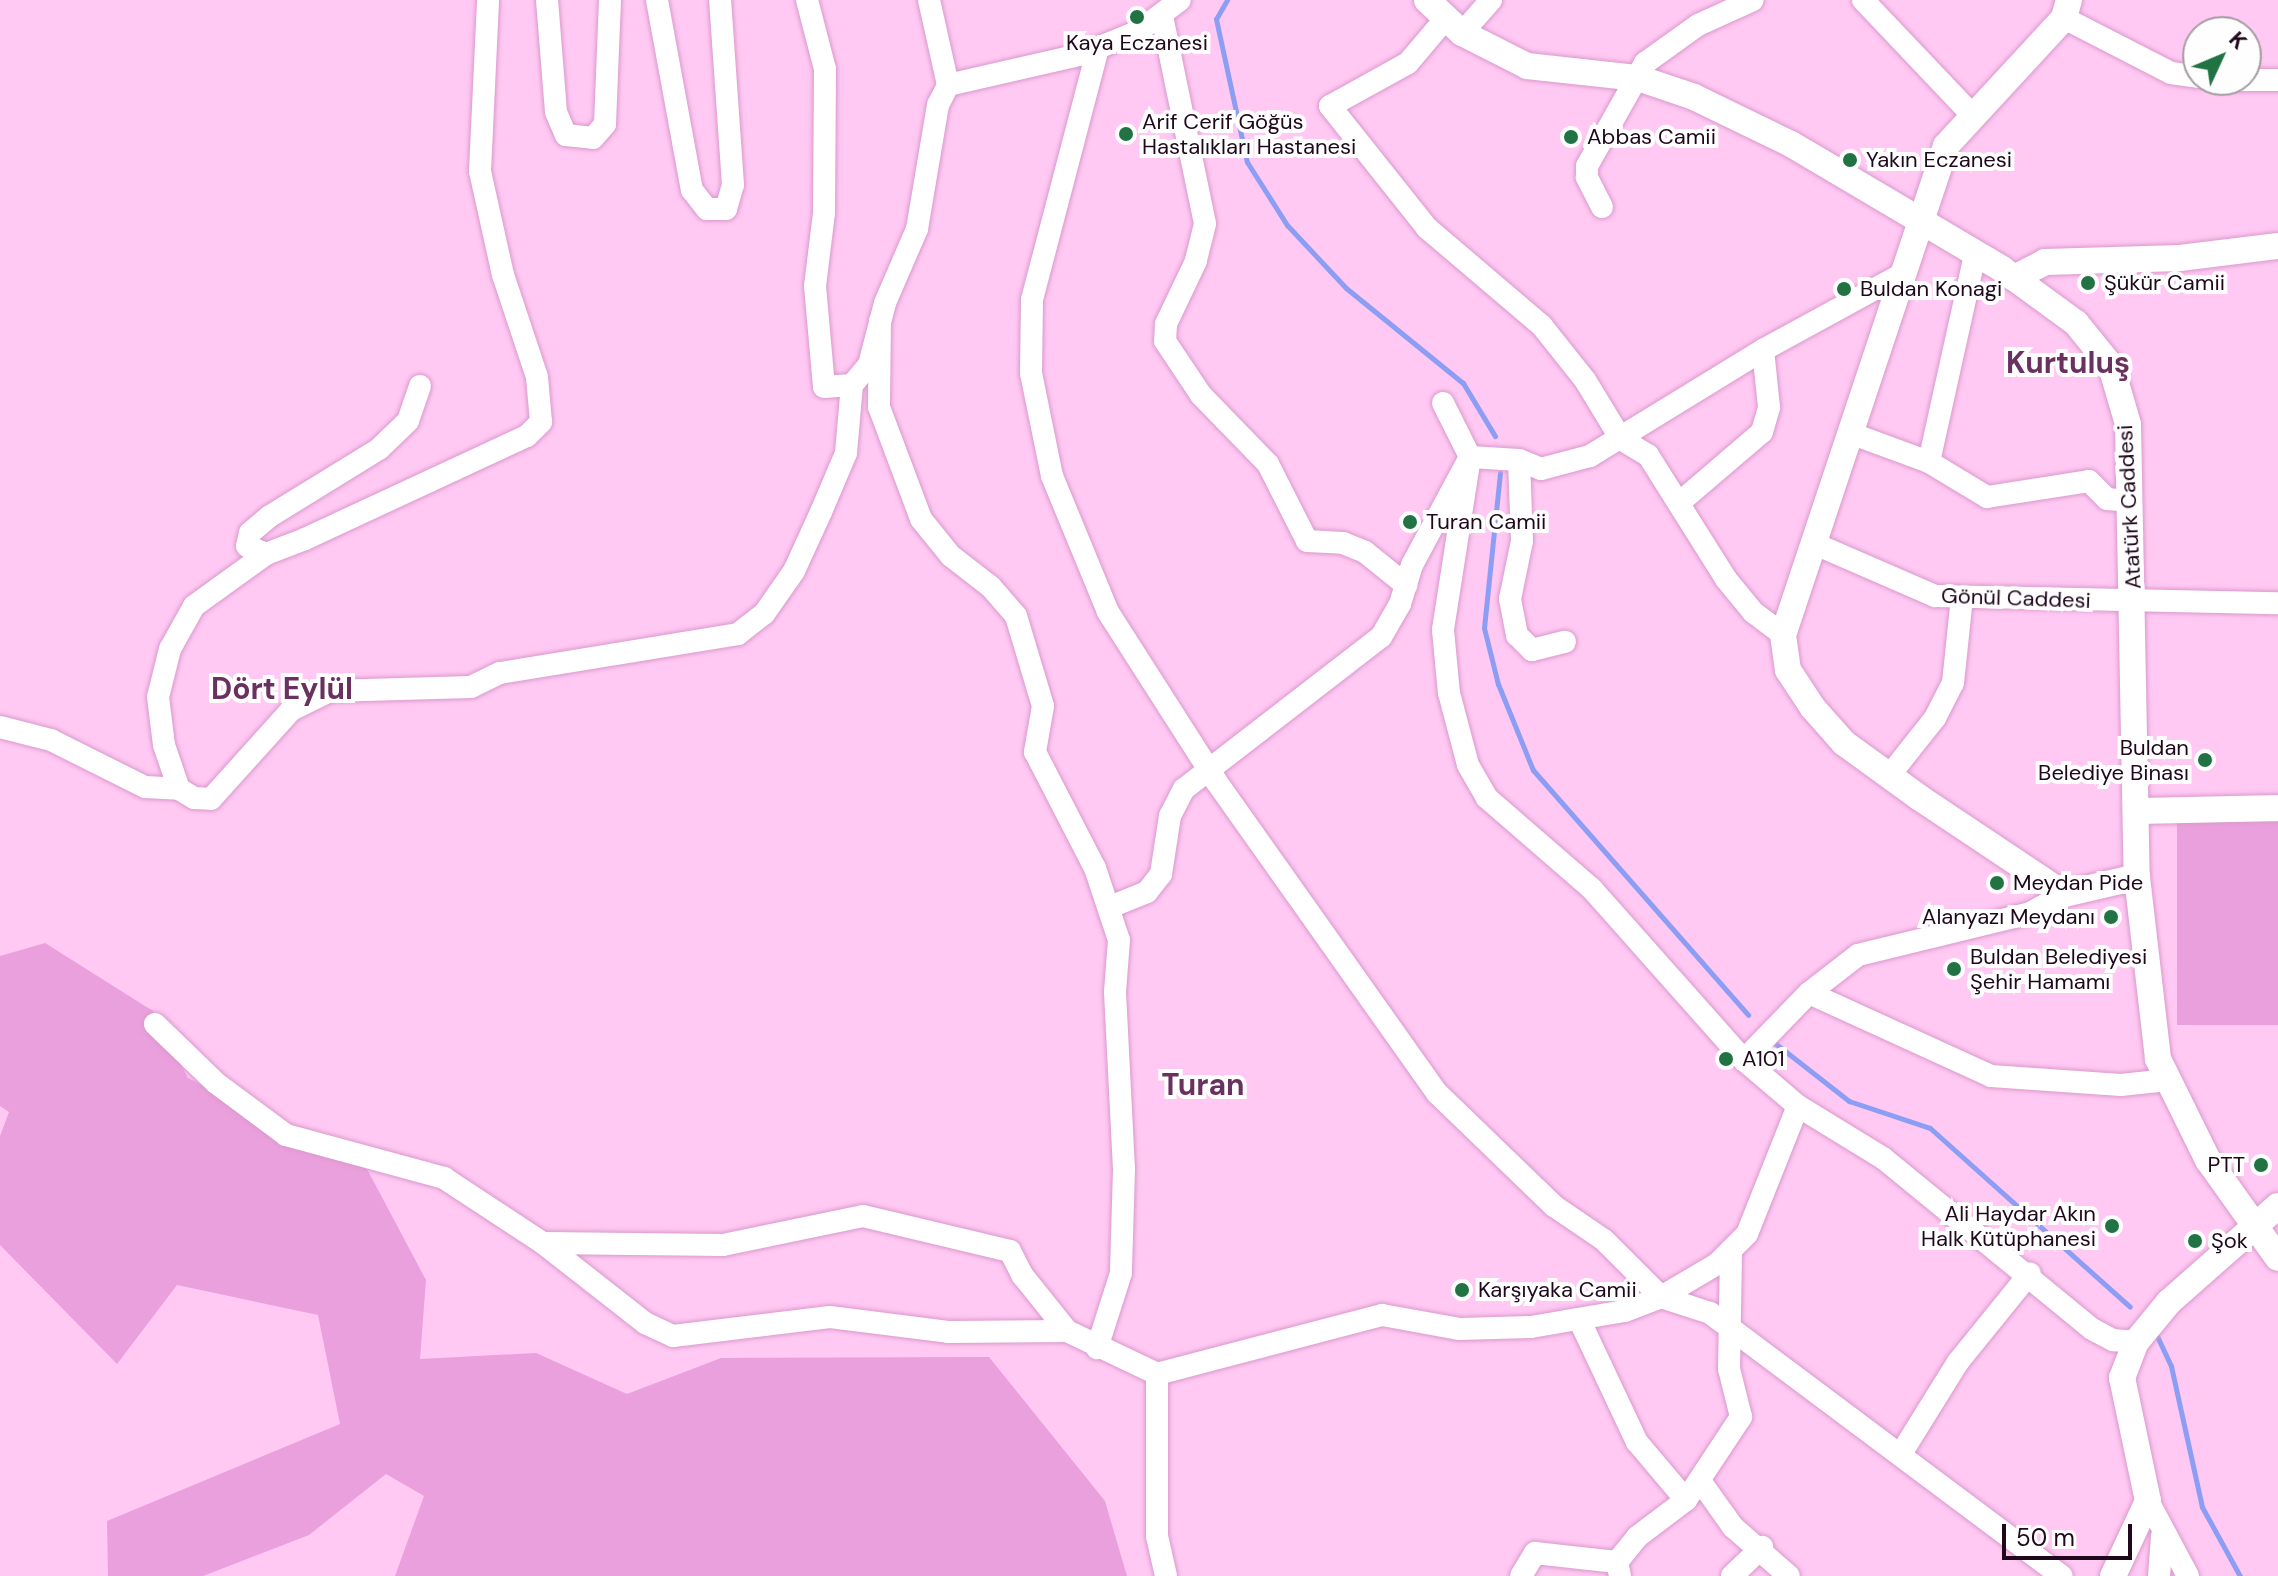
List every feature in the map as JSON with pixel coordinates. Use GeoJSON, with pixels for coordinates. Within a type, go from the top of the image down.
{"type":"FeatureCollection","features":[{"type":"Feature","properties":{"kind":"street"},"geometry":{"type":"LineString","coordinates":[[179,789],[164,745],[158,697],[170,649],[194,606],[266,554],[527,436],[541,422],[537,377],[503,275],[480,171],[488,0]]}},
{"type":"Feature","properties":{"kind":"street"},"geometry":{"type":"LineString","coordinates":[[547,0],[556,112],[566,135],[593,138],[605,124],[610,0]]}},
{"type":"Feature","properties":{"kind":"street"},"geometry":{"type":"LineString","coordinates":[[657,0],[692,190],[707,209],[726,209],[733,185],[720,0]]}},
{"type":"Feature","properties":{"kind":"street"},"geometry":{"type":"LineString","coordinates":[[807,0],[825,69],[824,213],[815,286],[824,387],[852,385]]}},
{"type":"Feature","properties":{"kind":"street"},"geometry":{"type":"LineString","coordinates":[[0,727],[51,740],[145,787],[179,789],[211,799],[291,710],[330,691],[471,687],[500,673],[738,634],[764,614],[794,571],[846,453],[852,385],[869,365],[880,321],[917,229],[938,105],[948,85],[929,0]]}},
{"type":"Feature","properties":{"kind":"street"},"geometry":{"type":"LineString","coordinates":[[948,85],[1098,48],[1162,16],[1180,0]]}},
{"type":"Feature","properties":{"kind":"street","name":"Atatürk Caddesi"},"geometry":{"type":"LineString","coordinates":[[1427,0],[1454,25],[1527,66],[1638,78],[1694,97],[1791,144],[2014,278],[2076,323],[2111,366],[2128,424],[2140,811],[2137,877],[2158,1059],[2208,1160],[2278,1258]]}},
{"type":"Feature","properties":{"kind":"street"},"geometry":{"type":"LineString","coordinates":[[1491,0],[1454,25],[1408,63],[1330,106],[1427,228],[1542,326],[1585,380],[1621,439],[1648,455],[1726,579],[1753,612],[1783,635]]}},
{"type":"Feature","properties":{"kind":"street"},"geometry":{"type":"LineString","coordinates":[[1602,207],[1587,177],[1587,166],[1645,63],[1676,40],[1753,0]]}},
{"type":"Feature","properties":{"kind":"street"},"geometry":{"type":"LineString","coordinates":[[1863,0],[1971,114]]}},
{"type":"Feature","properties":{"kind":"street"},"geometry":{"type":"LineString","coordinates":[[2064,894],[1844,743],[1813,708],[1788,670],[1783,635],[1904,273],[1926,226],[1946,146],[1971,114],[2067,9],[2171,73],[2182,75]]}},
{"type":"Feature","properties":{"kind":"street"},"geometry":{"type":"LineString","coordinates":[[1162,16],[1205,224],[1196,261],[1166,324],[1165,341],[1201,395],[1268,464],[1307,541],[1343,543],[1365,552],[1406,585]]}},
{"type":"Feature","properties":{"kind":"street"},"geometry":{"type":"LineString","coordinates":[[1098,48],[1032,300],[1031,373],[1052,476],[1108,612],[1207,767],[1437,1093],[1554,1206],[1604,1240],[1661,1297],[1710,1313],[1729,1331],[1902,1452],[2062,1576]]}},
{"type":"Feature","properties":{"kind":"street"},"geometry":{"type":"LineString","coordinates":[[2014,278],[2045,262],[2180,258],[2278,246]]}},
{"type":"Feature","properties":{"kind":"street"},"geometry":{"type":"LineString","coordinates":[[1929,462],[1975,254]]}},
{"type":"Feature","properties":{"kind":"street"},"geometry":{"type":"LineString","coordinates":[[1470,457],[1519,460],[1541,469],[1590,456],[1763,350],[1904,273]]}},
{"type":"Feature","properties":{"kind":"street"},"geometry":{"type":"LineString","coordinates":[[880,321],[879,407],[921,519],[951,556],[991,587],[1016,616],[1043,706],[1035,752],[1110,907],[1119,940],[1115,992],[1124,1169],[1121,1273],[1097,1348]]}},
{"type":"Feature","properties":{"kind":"street"},"geometry":{"type":"LineString","coordinates":[[1679,503],[1762,432],[1769,407],[1763,350]]}},
{"type":"Feature","properties":{"kind":"street"},"geometry":{"type":"LineString","coordinates":[[266,554],[247,546],[250,533],[379,449],[408,421],[420,386]]}},
{"type":"Feature","properties":{"kind":"street"},"geometry":{"type":"LineString","coordinates":[[1443,403],[1470,457],[1443,630],[1449,693],[1468,765],[1487,798],[1592,889],[1744,1060],[1798,1106],[1883,1158],[2030,1273],[2092,1329],[2113,1340],[2136,1342]]}},
{"type":"Feature","properties":{"kind":"street"},"geometry":{"type":"LineString","coordinates":[[1850,433],[1929,462],[1987,497],[2089,481],[2107,499],[2131,501]]}},
{"type":"Feature","properties":{"kind":"street"},"geometry":{"type":"LineString","coordinates":[[1110,907],[1147,892],[1161,874],[1170,816],[1184,789],[1207,767],[1308,698],[1381,637],[1470,457]]}},
{"type":"Feature","properties":{"kind":"street"},"geometry":{"type":"LineString","coordinates":[[1519,460],[1522,541],[1510,599],[1517,635],[1532,650],[1565,642]]}},
{"type":"Feature","properties":{"kind":"street","name":"Gönül Caddesi"},"geometry":{"type":"LineString","coordinates":[[1813,543],[1909,589],[1962,598],[2278,603]]}},
{"type":"Feature","properties":{"kind":"street"},"geometry":{"type":"LineString","coordinates":[[1889,776],[1935,718],[1953,683],[1962,598]]}},
{"type":"Feature","properties":{"kind":"street"},"geometry":{"type":"LineString","coordinates":[[2140,811],[2278,808]]}},
{"type":"Feature","properties":{"kind":"street"},"geometry":{"type":"LineString","coordinates":[[1744,1060],[1809,993],[1858,955],[2030,913],[2064,894],[2137,877]]}},
{"type":"Feature","properties":{"kind":"street"},"geometry":{"type":"LineString","coordinates":[[1809,993],[1991,1076],[2121,1085],[2168,1080]]}},
{"type":"Feature","properties":{"kind":"street"},"geometry":{"type":"LineString","coordinates":[[155,1024],[216,1083],[286,1135],[444,1178],[543,1243],[645,1323],[673,1336],[830,1317],[948,1332],[1067,1331]]}},
{"type":"Feature","properties":{"kind":"street"},"geometry":{"type":"LineString","coordinates":[[543,1243],[723,1245],[863,1216],[1010,1251],[1023,1276],[1067,1331],[1097,1348],[1157,1374],[1382,1315],[1459,1329],[1531,1327],[1625,1311],[1661,1297],[1731,1250],[1747,1234],[1798,1106]]}},
{"type":"Feature","properties":{"kind":"street"},"geometry":{"type":"LineString","coordinates":[[2188,1576],[2162,1536],[2148,1501],[2122,1378],[2136,1342],[2169,1302],[2257,1228],[2278,1206]]}},
{"type":"Feature","properties":{"kind":"street"},"geometry":{"type":"LineString","coordinates":[[1521,1576],[1535,1553],[1618,1569],[1637,1537],[1686,1500],[1701,1482],[1741,1417],[1729,1369],[1731,1250]]}},
{"type":"Feature","properties":{"kind":"street"},"geometry":{"type":"LineString","coordinates":[[1902,1452],[1958,1362],[2030,1273]]}},
{"type":"Feature","properties":{"kind":"street"},"geometry":{"type":"LineString","coordinates":[[1579,1319],[1637,1442],[1686,1500]]}},
{"type":"Feature","properties":{"kind":"street"},"geometry":{"type":"LineString","coordinates":[[1157,1374],[1157,1536],[1166,1576]]}},
{"type":"Feature","properties":{"kind":"street"},"geometry":{"type":"LineString","coordinates":[[1701,1482],[1733,1527],[1762,1547],[1789,1576]]}},
{"type":"Feature","properties":{"kind":"street"},"geometry":{"type":"LineString","coordinates":[[2113,1576],[2148,1501]]}},
{"type":"Feature","properties":{"kind":"street"},"geometry":{"type":"LineString","coordinates":[[2159,1576],[2162,1536]]}},
{"type":"Feature","properties":{"kind":"street"},"geometry":{"type":"LineString","coordinates":[[1732,1576],[1762,1547]]}},
{"type":"Feature","properties":{"kind":"shaded area"},"geometry":{"type":"Polygon","coordinates":[[[2177,822],[2278,822],[2278,1025],[2177,1025],[2177,822]]]}},
{"type":"Feature","properties":{"kind":"shaded area"},"geometry":{"type":"Polygon","coordinates":[[[45,943],[153,1011],[188,1078],[367,1169],[426,1280],[420,1359],[536,1353],[627,1394],[721,1358],[989,1357],[1105,1501],[1127,1576],[395,1576],[424,1496],[386,1474],[309,1535],[203,1576],[108,1576],[107,1521],[340,1424],[318,1315],[177,1285],[117,1364],[0,1245],[0,1136],[9,1112],[0,1106],[0,956],[45,943]]]}},
{"type":"Feature","properties":{"kind":"waterway"},"geometry":{"type":"LineString","coordinates":[[1227,0],[1216,19],[1247,162],[1287,225],[1346,288],[1463,383],[1495,436]]}},
{"type":"Feature","properties":{"kind":"waterway"},"geometry":{"type":"LineString","coordinates":[[1500,473],[1484,628],[1498,684],[1533,770],[1748,1015]]}},
{"type":"Feature","properties":{"kind":"waterway"},"geometry":{"type":"LineString","coordinates":[[1776,1044],[1849,1101],[1930,1128],[2130,1307]]}},
{"type":"Feature","properties":{"kind":"waterway"},"geometry":{"type":"LineString","coordinates":[[2157,1336],[2171,1366],[2202,1507],[2240,1576]]}},
{"type":"Feature","properties":{"kind":"place","name":"Kaya Eczanesi"},"geometry":{"type":"Point","coordinates":[1137,17]}},
{"type":"Feature","properties":{"kind":"place","name":"Arif Cerif Göğüs Hastalıkları Hastanesi"},"geometry":{"type":"Point","coordinates":[1126,134]}},
{"type":"Feature","properties":{"kind":"place","name":"Abbas Camii"},"geometry":{"type":"Point","coordinates":[1571,137]}},
{"type":"Feature","properties":{"kind":"place","name":"Yakın Eczanesi"},"geometry":{"type":"Point","coordinates":[1850,160]}},
{"type":"Feature","properties":{"kind":"place","name":"Şükür Camii"},"geometry":{"type":"Point","coordinates":[2088,283]}},
{"type":"Feature","properties":{"kind":"place","name":"Buldan Konagi"},"geometry":{"type":"Point","coordinates":[1844,289]}},
{"type":"Feature","properties":{"kind":"place","name":"Turan Camii"},"geometry":{"type":"Point","coordinates":[1410,522]}},
{"type":"Feature","properties":{"kind":"place","name":"Buldan Belediye Binası"},"geometry":{"type":"Point","coordinates":[2205,760]}},
{"type":"Feature","properties":{"kind":"place","name":"Meydan Pide"},"geometry":{"type":"Point","coordinates":[1997,883]}},
{"type":"Feature","properties":{"kind":"place","name":"Alanyazı Meydanı"},"geometry":{"type":"Point","coordinates":[2111,917]}},
{"type":"Feature","properties":{"kind":"place","name":"Buldan Belediyesi Şehir Hamamı"},"geometry":{"type":"Point","coordinates":[1954,969]}},
{"type":"Feature","properties":{"kind":"place","name":"A101"},"geometry":{"type":"Point","coordinates":[1726,1059]}},
{"type":"Feature","properties":{"kind":"place","name":"PTT"},"geometry":{"type":"Point","coordinates":[2261,1165]}},
{"type":"Feature","properties":{"kind":"place","name":"Ali Haydar Akın Halk Kütüphanesi"},"geometry":{"type":"Point","coordinates":[2112,1226]}},
{"type":"Feature","properties":{"kind":"place","name":"Şok"},"geometry":{"type":"Point","coordinates":[2195,1241]}},
{"type":"Feature","properties":{"kind":"place","name":"Karşıyaka Camii"},"geometry":{"type":"Point","coordinates":[1462,1290]}},
{"type":"Feature","properties":{"kind":"district","name":"Kurtuluş"},"geometry":{"type":"Point","coordinates":[2068,363]}},
{"type":"Feature","properties":{"kind":"district","name":"Dört Eylül"},"geometry":{"type":"Point","coordinates":[282,689]}},
{"type":"Feature","properties":{"kind":"district","name":"Turan"},"geometry":{"type":"Point","coordinates":[1203,1085]}}]}
